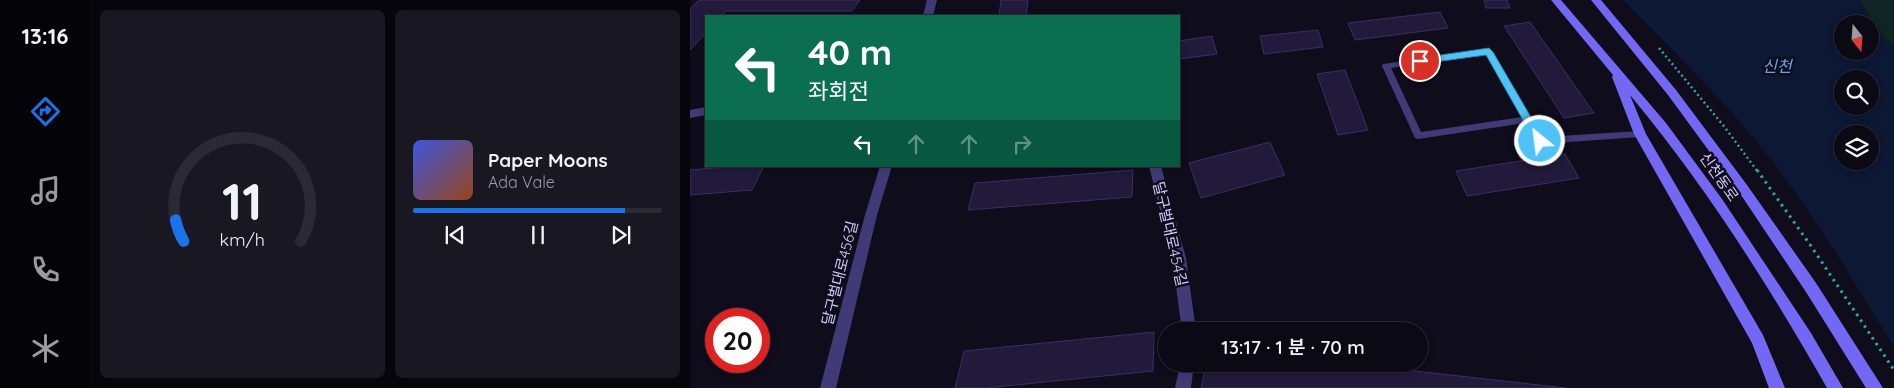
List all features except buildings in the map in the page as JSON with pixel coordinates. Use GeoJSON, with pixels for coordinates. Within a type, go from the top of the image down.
{"type":"FeatureCollection","features":[{"type":"Feature","properties":{"kind":"main road","name":"신천동로"},"geometry":{"type":"LineString","coordinates":[[1556,0],[1662,126],[1718,203],[1806,338],[1835,388]]}},
{"type":"Feature","properties":{"kind":"main road","name":"신천동로"},"geometry":{"type":"LineString","coordinates":[[1596,0],[1714,147],[1814,293],[1875,388]]}},
{"type":"Feature","properties":{"kind":"main road"},"geometry":{"type":"LineString","coordinates":[[1612,66],[1640,134],[1758,340],[1777,388]]}},
{"type":"Feature","properties":{"kind":"street"},"geometry":{"type":"LineString","coordinates":[[928,15],[932,0]]}},
{"type":"Feature","properties":{"kind":"street"},"geometry":{"type":"LineString","coordinates":[[690,114],[705,111]]}},
{"type":"Feature","properties":{"kind":"street","name":"달구벌대로456길"},"geometry":{"type":"LineString","coordinates":[[828,388],[871,214],[886,167]]}},
{"type":"Feature","properties":{"kind":"street","name":"달구벌대로454길"},"geometry":{"type":"LineString","coordinates":[[1155,167],[1179,258],[1188,322]]}},
{"type":"Feature","properties":{"kind":"street"},"geometry":{"type":"LineString","coordinates":[[1183,388],[1186,372]]}},
{"type":"Feature","properties":{"kind":"lane"},"geometry":{"type":"LineString","coordinates":[[1528,119],[1418,136],[1386,66],[1489,52],[1528,119],[1540,141],[1640,134]]}},
{"type":"Feature","properties":{"kind":"green space"},"geometry":{"type":"Polygon","coordinates":[[[1860,0],[1894,0],[1894,47],[1879,32],[1879,15],[1868,15],[1860,0]]]}},
{"type":"Feature","properties":{"kind":"water","name":"신천"},"geometry":{"type":"Polygon","coordinates":[[[1623,0],[1860,0],[1868,15],[1834,15],[1834,60],[1879,60],[1879,32],[1894,47],[1894,347],[1789,183],[1719,98],[1623,0]]]}},
{"type":"Feature","properties":{"kind":"route"},"geometry":{"type":"LineString","coordinates":[[1420,61],[1489,52],[1540,141]]}}]}
